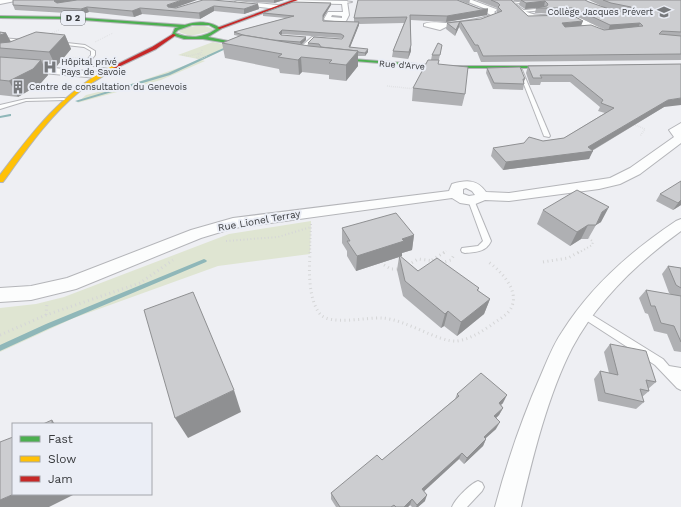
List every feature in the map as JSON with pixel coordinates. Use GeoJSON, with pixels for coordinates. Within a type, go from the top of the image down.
{"type":"FeatureCollection","features":[{"type":"Feature","properties":{"kind":"main road"},"geometry":{"type":"LineString","coordinates":[[201,37],[250,16],[295,0]]}},
{"type":"Feature","properties":{"kind":"main road"},"geometry":{"type":"LineString","coordinates":[[154,48],[173,33],[185,26],[206,24],[250,16]]}},
{"type":"Feature","properties":{"kind":"main road","name":"D 2"},"geometry":{"type":"LineString","coordinates":[[0,17],[83,18],[185,26]]}},
{"type":"Feature","properties":{"kind":"main road","name":"D 2"},"geometry":{"type":"LineString","coordinates":[[146,24],[173,33]]}},
{"type":"Feature","properties":{"kind":"main road"},"geometry":{"type":"LineString","coordinates":[[206,24],[245,44]]}},
{"type":"Feature","properties":{"kind":"main road"},"geometry":{"type":"LineString","coordinates":[[173,33],[190,38]]}},
{"type":"Feature","properties":{"kind":"main road"},"geometry":{"type":"LineString","coordinates":[[0,180],[64,99],[82,85],[111,68],[154,48],[190,38],[201,37],[266,49]]}},
{"type":"Feature","properties":{"kind":"main road","name":"Rue d'Arve"},"geometry":{"type":"LineString","coordinates":[[294,50],[311,54],[413,66],[520,68],[567,67]]}},
{"type":"Feature","properties":{"kind":"street"},"geometry":{"type":"LineString","coordinates":[[0,2],[17,0]]}},
{"type":"Feature","properties":{"kind":"street"},"geometry":{"type":"LineString","coordinates":[[295,0],[348,2],[346,14]]}},
{"type":"Feature","properties":{"kind":"street"},"geometry":{"type":"LineString","coordinates":[[448,0],[481,12],[494,10],[466,0]]}},
{"type":"Feature","properties":{"kind":"street"},"geometry":{"type":"LineString","coordinates":[[509,1],[518,10],[538,18],[566,16],[587,28],[607,33]]}},
{"type":"Feature","properties":{"kind":"street"},"geometry":{"type":"LineString","coordinates":[[229,3],[277,7]]}},
{"type":"Feature","properties":{"kind":"street"},"geometry":{"type":"LineString","coordinates":[[444,25],[476,22],[496,16],[489,11]]}},
{"type":"Feature","properties":{"kind":"street"},"geometry":{"type":"LineString","coordinates":[[0,66],[98,75]]}},
{"type":"Feature","properties":{"kind":"street","name":"Rue Lionel Terray"},"geometry":{"type":"LineString","coordinates":[[0,295],[31,293],[75,282],[225,225],[311,211],[456,194],[462,198],[509,197],[603,184],[615,181],[637,169],[680,138],[675,130],[681,126]]}},
{"type":"Feature","properties":{"kind":"street"},"geometry":{"type":"LineString","coordinates":[[508,507],[522,451],[534,416],[560,353],[584,314],[597,298],[627,267],[681,224]]}},
{"type":"Feature","properties":{"kind":"lane"},"geometry":{"type":"LineString","coordinates":[[509,1],[548,0]]}},
{"type":"Feature","properties":{"kind":"lane"},"geometry":{"type":"LineString","coordinates":[[518,10],[544,9]]}},
{"type":"Feature","properties":{"kind":"lane"},"geometry":{"type":"LineString","coordinates":[[305,38],[327,39]]}},
{"type":"Feature","properties":{"kind":"lane"},"geometry":{"type":"LineString","coordinates":[[294,50],[313,38]]}},
{"type":"Feature","properties":{"kind":"lane"},"geometry":{"type":"LineString","coordinates":[[0,39],[31,41],[17,47]]}},
{"type":"Feature","properties":{"kind":"lane"},"geometry":{"type":"LineString","coordinates":[[51,43],[89,47],[93,51],[92,57],[86,64],[111,68]]}},
{"type":"Feature","properties":{"kind":"lane"},"geometry":{"type":"LineString","coordinates":[[520,68],[547,136]]}},
{"type":"Feature","properties":{"kind":"lane"},"geometry":{"type":"LineString","coordinates":[[0,107],[26,100],[64,99]]}},
{"type":"Feature","properties":{"kind":"lane"},"geometry":{"type":"LineString","coordinates":[[465,250],[481,248],[487,241],[477,198]]}},
{"type":"Feature","properties":{"kind":"lane"},"geometry":{"type":"LineString","coordinates":[[584,314],[659,362],[681,385]]}},
{"type":"Feature","properties":{"kind":"lane"},"geometry":{"type":"LineString","coordinates":[[667,370],[681,373]]}},
{"type":"Feature","properties":{"kind":"lane"},"geometry":{"type":"LineString","coordinates":[[458,507],[478,487]]}},
{"type":"Feature","properties":{"kind":"path"},"geometry":{"type":"LineString","coordinates":[[182,55],[199,55],[205,48]]}},
{"type":"Feature","properties":{"kind":"path"},"geometry":{"type":"LineString","coordinates":[[63,59],[92,57]]}},
{"type":"Feature","properties":{"kind":"path"},"geometry":{"type":"LineString","coordinates":[[32,90],[65,72]]}},
{"type":"Feature","properties":{"kind":"path"},"geometry":{"type":"LineString","coordinates":[[387,86],[419,89]]}},
{"type":"Feature","properties":{"kind":"path"},"geometry":{"type":"LineString","coordinates":[[635,125],[644,129],[640,136]]}},
{"type":"Feature","properties":{"kind":"path"},"geometry":{"type":"LineString","coordinates":[[311,211],[310,275],[317,310],[320,316],[328,320],[383,318],[407,324],[449,340],[465,340],[508,312],[513,305],[512,294],[504,276],[497,267],[487,261]]}},
{"type":"Feature","properties":{"kind":"path"},"geometry":{"type":"LineString","coordinates":[[221,242],[280,238],[291,236],[311,227]]}},
{"type":"Feature","properties":{"kind":"path"},"geometry":{"type":"LineString","coordinates":[[543,262],[572,257],[592,245],[593,242],[588,238]]}},
{"type":"Feature","properties":{"kind":"path"},"geometry":{"type":"LineString","coordinates":[[432,260],[446,251]]}},
{"type":"Feature","properties":{"kind":"path"},"geometry":{"type":"LineString","coordinates":[[384,265],[393,269],[405,267],[415,260],[432,260],[441,263],[449,262],[457,251]]}},
{"type":"Feature","properties":{"kind":"path"},"geometry":{"type":"LineString","coordinates":[[0,335],[46,315],[140,282],[174,259]]}},
{"type":"Feature","properties":{"kind":"path"},"geometry":{"type":"LineString","coordinates":[[405,267],[410,272]]}},
{"type":"Feature","properties":{"kind":"green space"},"geometry":{"type":"Polygon","coordinates":[[[202,25],[213,29],[212,31],[190,36],[179,32],[183,28],[202,25]]]}},
{"type":"Feature","properties":{"kind":"green space"},"geometry":{"type":"Polygon","coordinates":[[[213,42],[231,46],[203,60],[178,55],[213,42]]]}},
{"type":"Feature","properties":{"kind":"green space"},"geometry":{"type":"Polygon","coordinates":[[[201,60],[205,61],[161,80],[77,103],[86,95],[135,83],[201,60]]]}},
{"type":"Feature","properties":{"kind":"green space"},"geometry":{"type":"Polygon","coordinates":[[[311,221],[310,254],[218,266],[74,318],[0,352],[0,308],[36,304],[64,297],[229,234],[311,221]]]}},
{"type":"Feature","properties":{"kind":"building"},"geometry":{"type":"Polygon","coordinates":[[[13,0],[55,0],[54,1],[57,3],[77,0],[182,0],[167,5],[168,7],[176,8],[203,0],[258,4],[244,9],[214,6],[199,13],[140,8],[132,11],[87,7],[81,9],[13,5],[13,0]]]}},
{"type":"Feature","properties":{"kind":"building"},"geometry":{"type":"Polygon","coordinates":[[[358,0],[457,0],[480,9],[488,9],[447,16],[410,15],[411,45],[409,52],[393,51],[407,17],[354,18],[358,0]]]}},
{"type":"Feature","properties":{"kind":"building"},"geometry":{"type":"Polygon","coordinates":[[[491,0],[511,0],[528,16],[572,15],[583,21],[562,23],[565,27],[591,25],[604,30],[643,26],[640,23],[610,25],[574,8],[536,8],[547,6],[548,4],[545,1],[526,3],[521,0],[585,0],[612,10],[626,12],[631,10],[631,7],[603,0],[681,0],[681,32],[662,31],[659,34],[681,36],[681,54],[483,56],[478,45],[475,45],[460,21],[481,19],[502,11],[498,7],[500,5],[498,3],[491,0]]]}},
{"type":"Feature","properties":{"kind":"building"},"geometry":{"type":"Polygon","coordinates":[[[293,2],[331,3],[323,15],[323,21],[359,22],[349,47],[368,49],[365,53],[321,47],[319,44],[308,43],[314,37],[342,39],[344,36],[341,34],[282,30],[279,33],[281,35],[306,37],[300,42],[273,40],[234,32],[294,16],[263,13],[293,2]]]}},
{"type":"Feature","properties":{"kind":"building"},"geometry":{"type":"Polygon","coordinates":[[[460,21],[456,30],[447,23],[460,21]]]}},
{"type":"Feature","properties":{"kind":"building"},"geometry":{"type":"Polygon","coordinates":[[[36,32],[65,35],[49,52],[0,48],[0,43],[10,42],[36,32]]]}},
{"type":"Feature","properties":{"kind":"building"},"geometry":{"type":"Polygon","coordinates":[[[242,35],[309,46],[358,51],[346,65],[329,63],[332,60],[301,57],[298,60],[278,57],[282,54],[222,43],[242,35]]]}},
{"type":"Feature","properties":{"kind":"building"},"geometry":{"type":"Polygon","coordinates":[[[438,43],[442,45],[440,55],[432,55],[438,43]]]}},
{"type":"Feature","properties":{"kind":"building"},"geometry":{"type":"Polygon","coordinates":[[[0,57],[41,60],[33,69],[9,81],[0,80],[0,57]]]}},
{"type":"Feature","properties":{"kind":"building"},"geometry":{"type":"Polygon","coordinates":[[[428,60],[439,60],[438,64],[468,67],[465,94],[413,88],[428,60]]]}},
{"type":"Feature","properties":{"kind":"building"},"geometry":{"type":"Polygon","coordinates":[[[681,64],[681,98],[668,100],[588,147],[593,151],[506,162],[493,148],[524,143],[529,137],[543,141],[564,138],[614,108],[601,103],[603,100],[572,75],[540,75],[542,78],[533,78],[528,66],[681,64]]]}},
{"type":"Feature","properties":{"kind":"building"},"geometry":{"type":"Polygon","coordinates":[[[520,67],[525,79],[523,79],[524,84],[494,83],[487,68],[520,67]]]}},
{"type":"Feature","properties":{"kind":"building"},"geometry":{"type":"Polygon","coordinates":[[[681,181],[681,200],[678,203],[660,194],[681,181]]]}},
{"type":"Feature","properties":{"kind":"building"},"geometry":{"type":"Polygon","coordinates":[[[577,190],[609,207],[602,212],[596,225],[588,225],[577,232],[543,210],[577,190]]]}},
{"type":"Feature","properties":{"kind":"building"},"geometry":{"type":"Polygon","coordinates":[[[396,213],[414,235],[402,239],[404,241],[357,256],[347,241],[350,241],[342,228],[396,213]]]}},
{"type":"Feature","properties":{"kind":"building"},"geometry":{"type":"Polygon","coordinates":[[[399,255],[418,271],[437,258],[479,288],[477,290],[490,299],[461,322],[448,311],[445,314],[405,281],[399,255]]]}},
{"type":"Feature","properties":{"kind":"building"},"geometry":{"type":"Polygon","coordinates":[[[668,266],[681,268],[681,288],[676,285],[668,266]]]}},
{"type":"Feature","properties":{"kind":"building"},"geometry":{"type":"Polygon","coordinates":[[[646,290],[681,296],[681,342],[674,326],[661,323],[655,306],[651,306],[646,290]]]}},
{"type":"Feature","properties":{"kind":"building"},"geometry":{"type":"Polygon","coordinates":[[[193,292],[234,390],[175,418],[144,310],[193,292]]]}},
{"type":"Feature","properties":{"kind":"building"},"geometry":{"type":"Polygon","coordinates":[[[610,344],[646,351],[656,382],[646,380],[649,391],[640,389],[644,402],[605,393],[600,371],[618,375],[610,344]]]}},
{"type":"Feature","properties":{"kind":"building"},"geometry":{"type":"Polygon","coordinates":[[[481,373],[507,395],[499,403],[503,408],[494,416],[500,422],[484,437],[486,439],[467,458],[462,453],[422,489],[427,495],[417,505],[412,499],[404,507],[396,507],[394,505],[391,507],[340,507],[331,493],[377,455],[382,460],[459,396],[457,394],[481,373]]]}},
{"type":"Feature","properties":{"kind":"building"},"geometry":{"type":"Polygon","coordinates":[[[52,420],[52,423],[45,423],[52,420]]]}},
{"type":"Feature","properties":{"kind":"building"},"geometry":{"type":"Polygon","coordinates":[[[12,437],[12,495],[0,500],[0,442],[12,437]]]}},
{"type":"Feature","properties":{"kind":"waterway"},"geometry":{"type":"LineString","coordinates":[[77,101],[169,74],[229,47]]}},
{"type":"Feature","properties":{"kind":"waterway"},"geometry":{"type":"LineString","coordinates":[[0,117],[10,115]]}},
{"type":"Feature","properties":{"kind":"waterway"},"geometry":{"type":"LineString","coordinates":[[0,348],[48,326],[204,261]]}},
{"type":"Feature","properties":{"kind":"traffic: fast"},"geometry":{"type":"LineString","coordinates":[[0,17],[69,18],[185,26]]}},
{"type":"Feature","properties":{"kind":"traffic: fast"},"geometry":{"type":"LineString","coordinates":[[192,24],[210,24],[219,29],[214,33],[197,38],[184,38],[173,34],[176,29],[192,24]]}},
{"type":"Feature","properties":{"kind":"traffic: fast"},"geometry":{"type":"LineString","coordinates":[[201,37],[257,47]]}},
{"type":"Feature","properties":{"kind":"traffic: fast"},"geometry":{"type":"LineString","coordinates":[[329,58],[443,67],[558,67]]}},
{"type":"Feature","properties":{"kind":"traffic: slow"},"geometry":{"type":"LineString","coordinates":[[0,180],[50,116],[64,102],[96,77],[114,67]]}},
{"type":"Feature","properties":{"kind":"traffic: jam"},"geometry":{"type":"LineString","coordinates":[[219,28],[296,0]]}},
{"type":"Feature","properties":{"kind":"traffic: jam"},"geometry":{"type":"LineString","coordinates":[[114,67],[154,48],[174,35]]}},
{"type":"Feature","properties":{"kind":"place","name":"Collège Jacques Prévert"},"geometry":{"type":"Point","coordinates":[664,12]}},
{"type":"Feature","properties":{"kind":"place","name":"Hôpital privé Pays de Savoie"},"geometry":{"type":"Point","coordinates":[50,67]}},
{"type":"Feature","properties":{"kind":"place","name":"Centre de consultation du Genevois"},"geometry":{"type":"Point","coordinates":[18,87]}}]}
